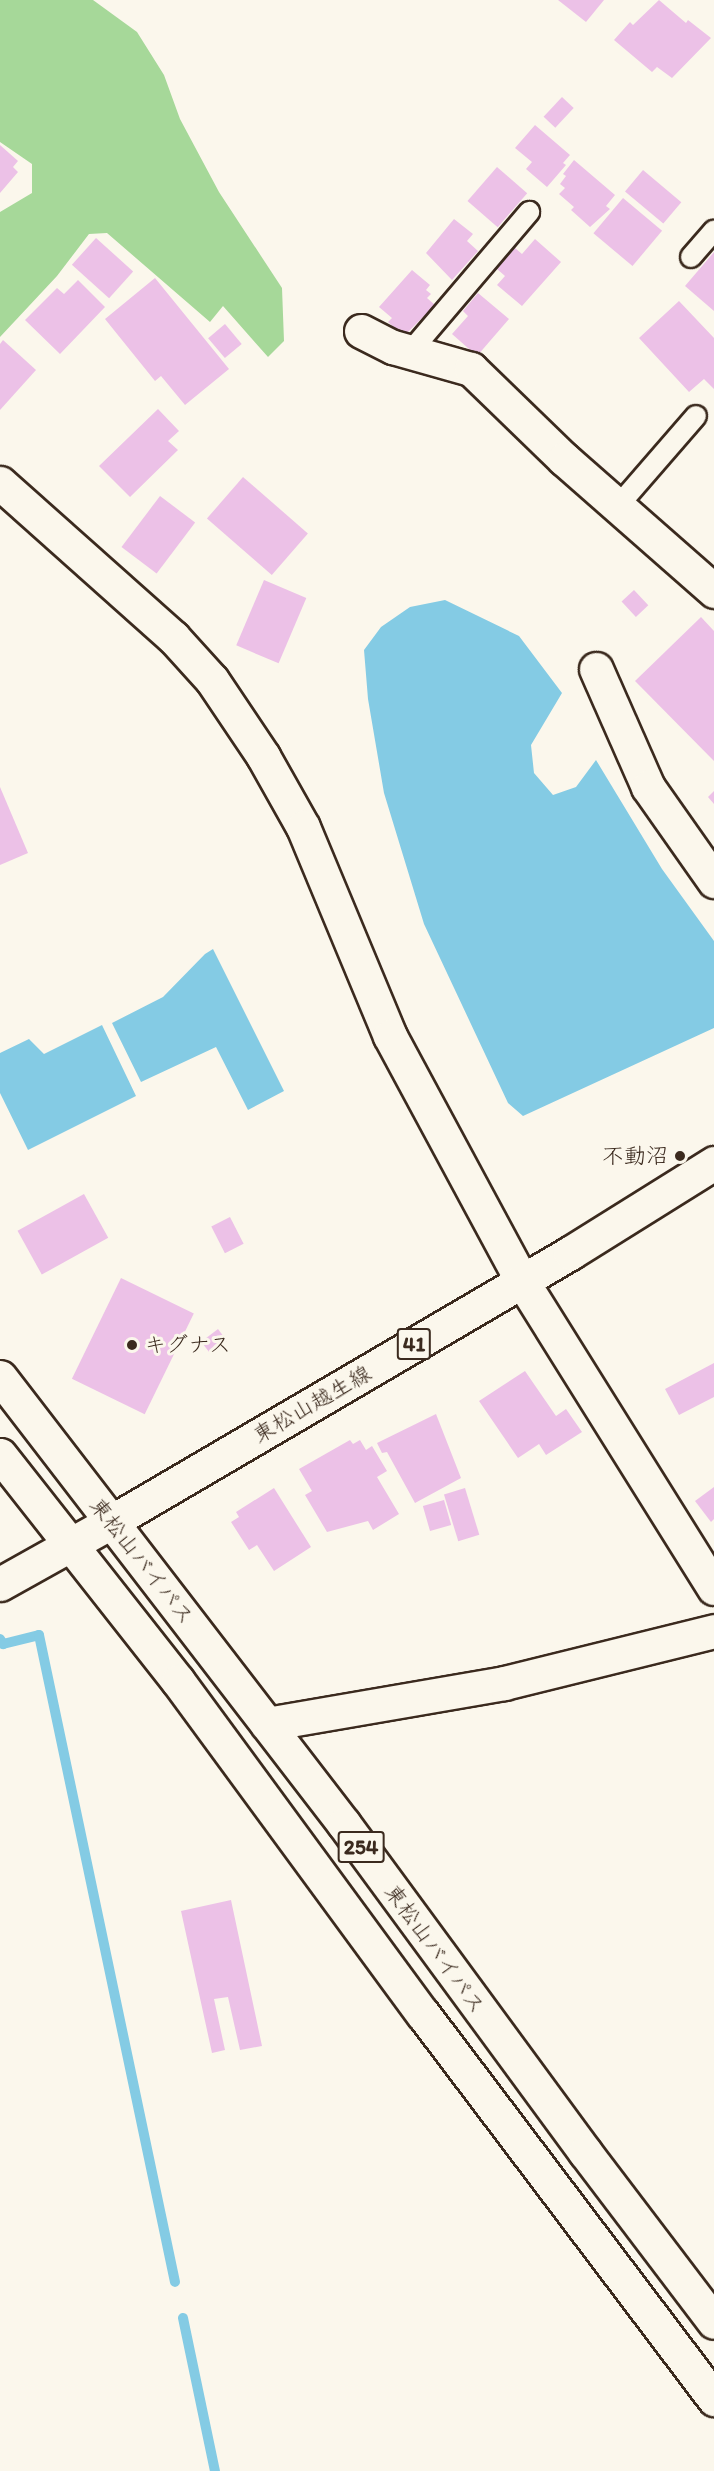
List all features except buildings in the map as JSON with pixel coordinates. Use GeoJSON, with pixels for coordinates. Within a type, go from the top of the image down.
{"type":"FeatureCollection","features":[{"type":"Feature","properties":{"kind":"main road"},"geometry":{"type":"LineString","coordinates":[[362,331],[393,347],[471,369],[618,507],[714,591]]}},
{"type":"Feature","properties":{"kind":"main road"},"geometry":{"type":"LineString","coordinates":[[0,483],[173,637],[212,680],[263,756],[303,827],[390,1036],[522,1281],[714,1588]]}},
{"type":"Feature","properties":{"kind":"main road"},"geometry":{"type":"LineString","coordinates":[[596,669],[648,787],[714,881]]}},
{"type":"Feature","properties":{"kind":"main road","name":"東松山越生線"},"geometry":{"type":"LineString","coordinates":[[0,1584],[67,1544],[111,1522],[522,1281],[714,1163]]}},
{"type":"Feature","properties":{"kind":"main road","name":"東松山バイパス"},"geometry":{"type":"LineString","coordinates":[[0,1377],[267,1724],[714,2322]]}},
{"type":"Feature","properties":{"kind":"main road","name":"東松山バイパス"},"geometry":{"type":"LineString","coordinates":[[0,1455],[67,1544],[178,1682],[430,2023],[714,2398]]}},
{"type":"Feature","properties":{"kind":"main road"},"geometry":{"type":"LineString","coordinates":[[267,1724],[504,1683],[714,1631]]}},
{"type":"Feature","properties":{"kind":"lane"},"geometry":{"type":"LineString","coordinates":[[410,352],[529,212]]}},
{"type":"Feature","properties":{"kind":"lane"},"geometry":{"type":"LineString","coordinates":[[691,257],[714,231]]}},
{"type":"Feature","properties":{"kind":"lane"},"geometry":{"type":"LineString","coordinates":[[618,507],[696,416]]}},
{"type":"Feature","properties":{"kind":"green space"},"geometry":{"type":"Polygon","coordinates":[[[0,0],[93,0],[137,32],[164,75],[180,119],[219,192],[282,288],[284,341],[268,357],[223,306],[210,322],[107,233],[89,234],[57,276],[0,337],[0,212],[32,193],[32,164],[0,142],[0,0]]]}},
{"type":"Feature","properties":{"kind":"water"},"geometry":{"type":"Polygon","coordinates":[[[445,600],[519,636],[562,693],[531,745],[534,773],[553,795],[576,787],[596,760],[662,869],[714,941],[714,1028],[523,1116],[508,1103],[424,924],[384,793],[368,699],[364,650],[381,627],[410,607],[445,600]]]}},
{"type":"Feature","properties":{"kind":"water"},"geometry":{"type":"Polygon","coordinates":[[[213,949],[284,1091],[248,1110],[216,1047],[141,1082],[112,1023],[163,997],[205,954],[213,949]]]}},
{"type":"Feature","properties":{"kind":"water"},"geometry":{"type":"Polygon","coordinates":[[[102,1025],[136,1096],[28,1150],[0,1093],[0,1053],[29,1039],[44,1054],[102,1025]]]}},
{"type":"Feature","properties":{"kind":"waterway"},"geometry":{"type":"LineString","coordinates":[[0,1639],[3,1644],[39,1635],[175,2282]]}},
{"type":"Feature","properties":{"kind":"waterway"},"geometry":{"type":"LineString","coordinates":[[183,2318],[215,2471]]}},
{"type":"Feature","properties":{"kind":"place","name":"不動沼"},"geometry":{"type":"Point","coordinates":[680,1156]}},
{"type":"Feature","properties":{"kind":"place","name":"キグナス"},"geometry":{"type":"Point","coordinates":[132,1345]}}]}
